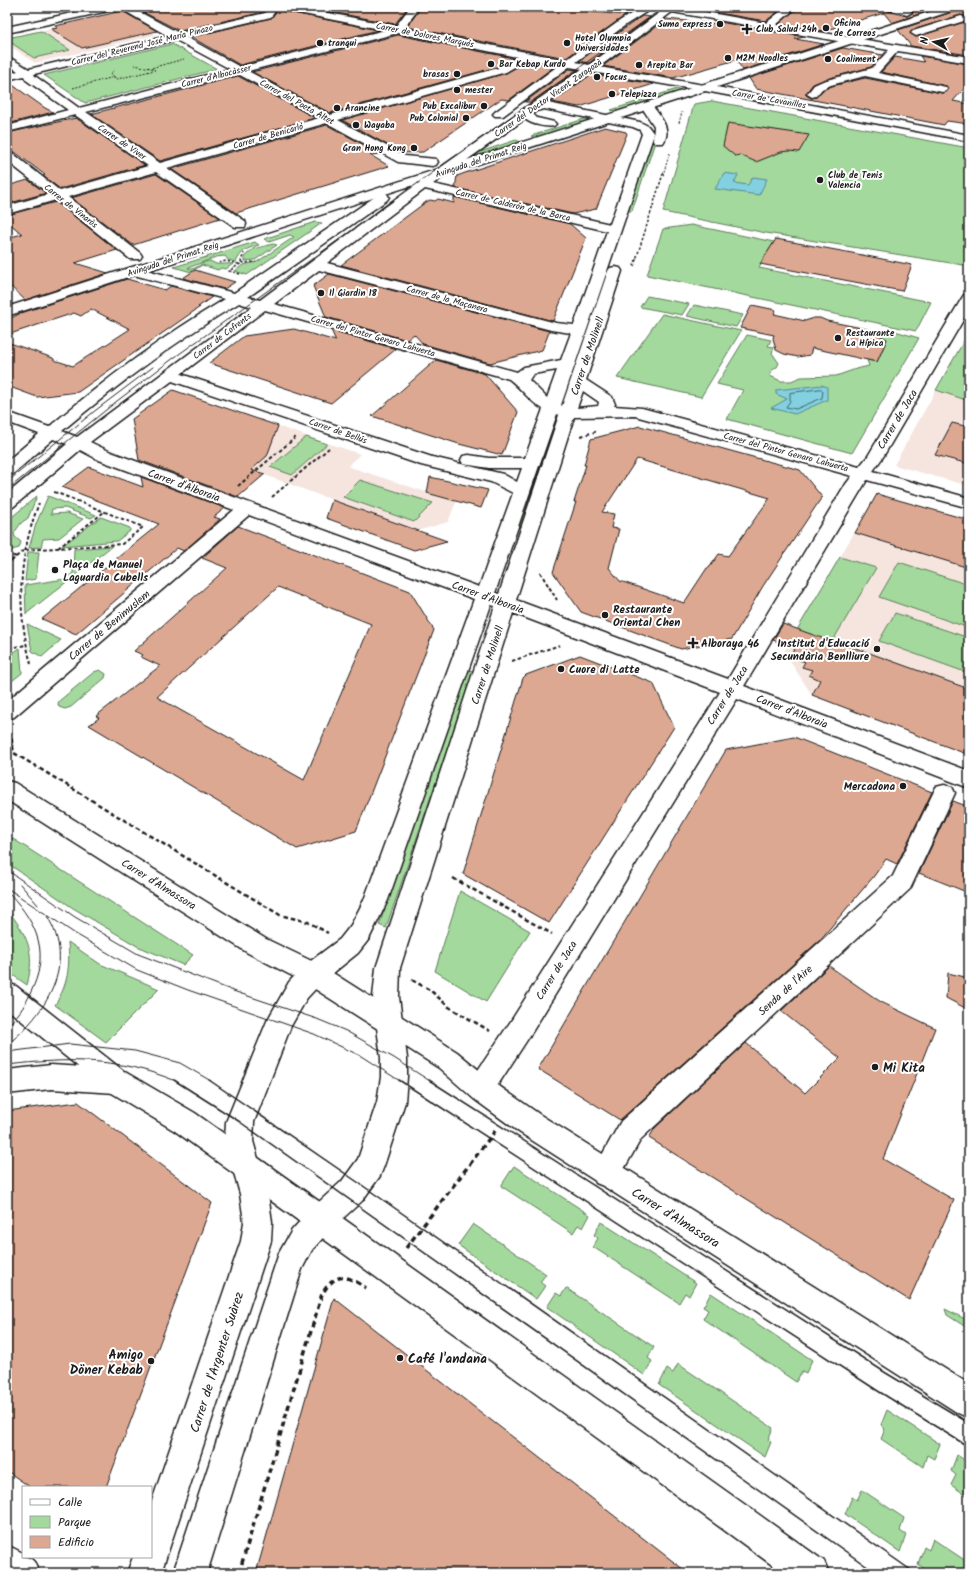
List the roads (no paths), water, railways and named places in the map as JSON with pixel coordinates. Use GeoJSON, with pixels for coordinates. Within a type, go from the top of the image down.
{"type":"FeatureCollection","features":[{"type":"Feature","properties":{"kind":"street"},"geometry":{"type":"LineString","coordinates":[[71,7],[82,13]]}},
{"type":"Feature","properties":{"kind":"street"},"geometry":{"type":"LineString","coordinates":[[7,30],[113,7]]}},
{"type":"Feature","properties":{"kind":"street","name":"Carrer del Poeta Altet"},"geometry":{"type":"LineString","coordinates":[[123,7],[402,159],[432,162]]}},
{"type":"Feature","properties":{"kind":"street","name":"Carrer del Reverend José María Pinazo"},"geometry":{"type":"LineString","coordinates":[[7,78],[268,15],[274,7]]}},
{"type":"Feature","properties":{"kind":"street","name":"Carrer de Dolores Marqués"},"geometry":{"type":"LineString","coordinates":[[283,7],[568,63]]}},
{"type":"Feature","properties":{"kind":"street"},"geometry":{"type":"LineString","coordinates":[[398,30],[415,7]]}},
{"type":"Feature","properties":{"kind":"street","name":"Carrer del Doctor Vicent Zaragozà"},"geometry":{"type":"LineString","coordinates":[[490,120],[624,22],[649,7]]}},
{"type":"Feature","properties":{"kind":"street"},"geometry":{"type":"LineString","coordinates":[[660,7],[969,60]]}},
{"type":"Feature","properties":{"kind":"street"},"geometry":{"type":"LineString","coordinates":[[768,26],[792,7]]}},
{"type":"Feature","properties":{"kind":"street"},"geometry":{"type":"LineString","coordinates":[[890,7],[907,12],[904,18],[881,27],[880,31],[886,34],[897,47]]}},
{"type":"Feature","properties":{"kind":"street","name":"Avinguda del Primat Reig"},"geometry":{"type":"LineString","coordinates":[[648,100],[679,84],[924,7]]}},
{"type":"Feature","properties":{"kind":"street","name":"Avinguda del Primat Reig"},"geometry":{"type":"LineString","coordinates":[[7,312],[411,185],[440,173],[648,100],[704,88],[955,7]]}},
{"type":"Feature","properties":{"kind":"street","name":"Carrer del Doctor Vicent Zaragozà"},"geometry":{"type":"LineString","coordinates":[[440,173],[649,27],[672,8]]}},
{"type":"Feature","properties":{"kind":"street"},"geometry":{"type":"LineString","coordinates":[[940,12],[965,20]]}},
{"type":"Feature","properties":{"kind":"street"},"geometry":{"type":"LineString","coordinates":[[916,34],[965,20]]}},
{"type":"Feature","properties":{"kind":"street"},"geometry":{"type":"LineString","coordinates":[[895,26],[916,34],[922,43],[916,51]]}},
{"type":"Feature","properties":{"kind":"street","name":"Carrer d'Albocàsser"},"geometry":{"type":"LineString","coordinates":[[7,130],[398,30]]}},
{"type":"Feature","properties":{"kind":"street"},"geometry":{"type":"LineString","coordinates":[[812,94],[822,85],[876,70],[897,47]]}},
{"type":"Feature","properties":{"kind":"street","name":"Carrer de Benicarló"},"geometry":{"type":"LineString","coordinates":[[7,210],[509,68],[527,55]]}},
{"type":"Feature","properties":{"kind":"street","name":"Carrer de Viver"},"geometry":{"type":"LineString","coordinates":[[7,59],[28,73],[30,78],[77,112],[160,167],[240,224]]}},
{"type":"Feature","properties":{"kind":"street","name":"Carrer de Cavanilles"},"geometry":{"type":"LineString","coordinates":[[568,63],[969,138]]}},
{"type":"Feature","properties":{"kind":"street"},"geometry":{"type":"LineString","coordinates":[[509,68],[523,70]]}},
{"type":"Feature","properties":{"kind":"street"},"geometry":{"type":"LineString","coordinates":[[537,73],[551,75]]}},
{"type":"Feature","properties":{"kind":"street"},"geometry":{"type":"LineString","coordinates":[[865,74],[942,89]]}},
{"type":"Feature","properties":{"kind":"street"},"geometry":{"type":"LineString","coordinates":[[625,240],[614,229],[630,224],[661,134],[660,124],[648,100]]}},
{"type":"Feature","properties":{"kind":"street"},"geometry":{"type":"LineString","coordinates":[[557,122],[530,119],[527,115],[530,110],[549,106],[588,113],[609,113]]}},
{"type":"Feature","properties":{"kind":"street","name":"Avinguda del Primat Reig"},"geometry":{"type":"LineString","coordinates":[[528,132],[588,113]]}},
{"type":"Feature","properties":{"kind":"street","name":"Carrer de Molinell"},"geometry":{"type":"LineString","coordinates":[[390,1023],[386,997],[386,982],[392,952],[487,665],[527,534],[559,409],[567,364],[648,134],[644,128],[639,125],[609,113]]}},
{"type":"Feature","properties":{"kind":"street","name":"Avinguda del Primat Reig"},"geometry":{"type":"LineString","coordinates":[[402,172],[513,136]]}},
{"type":"Feature","properties":{"kind":"street"},"geometry":{"type":"LineString","coordinates":[[432,162],[444,154]]}},
{"type":"Feature","properties":{"kind":"street","name":"Carrer de Vinaròs"},"geometry":{"type":"LineString","coordinates":[[7,155],[58,196],[141,254]]}},
{"type":"Feature","properties":{"kind":"street","name":"Carrer de Cofrents"},"geometry":{"type":"LineString","coordinates":[[7,503],[79,443],[317,265],[411,185],[432,162]]}},
{"type":"Feature","properties":{"kind":"street","name":"Carrer de Calderón de la Barca"},"geometry":{"type":"LineString","coordinates":[[411,185],[614,229]]}},
{"type":"Feature","properties":{"kind":"street","name":"Carrer de Cofrents"},"geometry":{"type":"LineString","coordinates":[[7,470],[84,405],[205,317],[237,298],[411,185]]}},
{"type":"Feature","properties":{"kind":"street","name":"Avinguda del Primat Reig"},"geometry":{"type":"LineString","coordinates":[[226,228],[254,219]]}},
{"type":"Feature","properties":{"kind":"street","name":"Avinguda del Primat Reig"},"geometry":{"type":"LineString","coordinates":[[120,261],[141,254]]}},
{"type":"Feature","properties":{"kind":"street","name":"Carrer de Molinell"},"geometry":{"type":"LineString","coordinates":[[313,974],[349,946],[360,932],[376,900],[531,463],[559,409],[578,381],[620,256]]}},
{"type":"Feature","properties":{"kind":"street","name":"Carrer de la Maçanera"},"geometry":{"type":"LineString","coordinates":[[317,265],[556,327],[578,330]]}},
{"type":"Feature","properties":{"kind":"street","name":"Carrer del Pintor Genaro Lahuerta"},"geometry":{"type":"LineString","coordinates":[[135,271],[237,298],[514,376],[521,380],[539,399],[559,409],[636,411],[969,503]]}},
{"type":"Feature","properties":{"kind":"street","name":"Carrer de Jaca"},"geometry":{"type":"LineString","coordinates":[[481,1088],[520,1029],[732,688],[852,488],[864,473],[969,298]]}},
{"type":"Feature","properties":{"kind":"street","name":"Carrer de Molinell"},"geometry":{"type":"LineString","coordinates":[[521,380],[524,373],[529,370],[567,364]]}},
{"type":"Feature","properties":{"kind":"street","name":"Carrer de Bellús"},"geometry":{"type":"LineString","coordinates":[[174,372],[222,387],[420,458],[463,465],[505,481],[521,491]]}},
{"type":"Feature","properties":{"kind":"street"},"geometry":{"type":"LineString","coordinates":[[578,381],[606,400],[607,404],[605,409],[601,411]]}},
{"type":"Feature","properties":{"kind":"street","name":"Carrer d'Alboraia"},"geometry":{"type":"LineString","coordinates":[[7,417],[79,443],[106,456],[732,688],[969,780]]}},
{"type":"Feature","properties":{"kind":"street","name":"Carrer de Bellús"},"geometry":{"type":"LineString","coordinates":[[463,465],[489,463],[531,463]]}},
{"type":"Feature","properties":{"kind":"street","name":"Carrer de Benimuslem"},"geometry":{"type":"LineString","coordinates":[[7,712],[247,508]]}},
{"type":"Feature","properties":{"kind":"street","name":"Carrer d'Almassora"},"geometry":{"type":"LineString","coordinates":[[7,789],[257,946],[313,974],[390,1023],[448,1060],[481,1088],[529,1123],[969,1402]]}},
{"type":"Feature","properties":{"kind":"street","name":"Senda de l'Aire"},"geometry":{"type":"LineString","coordinates":[[606,1173],[631,1130],[902,882],[944,793]]}},
{"type":"Feature","properties":{"kind":"street"},"geometry":{"type":"LineString","coordinates":[[248,1168],[239,1141],[240,1122],[280,1021],[298,990],[313,974]]}},
{"type":"Feature","properties":{"kind":"street"},"geometry":{"type":"LineString","coordinates":[[7,994],[116,1081],[185,1122],[812,1573]]}},
{"type":"Feature","properties":{"kind":"street"},"geometry":{"type":"LineString","coordinates":[[190,1573],[289,1263],[302,1240],[320,1220],[352,1191],[370,1166],[391,1102],[394,1077],[394,1058],[390,1023]]}},
{"type":"Feature","properties":{"kind":"street"},"geometry":{"type":"LineString","coordinates":[[7,1082],[51,1077],[116,1081]]}},
{"type":"Feature","properties":{"kind":"street","name":"Carrer de l'Argenter Suàrez"},"geometry":{"type":"LineString","coordinates":[[152,1551],[256,1241],[258,1222],[248,1168]]}},
{"type":"Feature","properties":{"kind":"street"},"geometry":{"type":"LineString","coordinates":[[144,1573],[150,1558]]}},
{"type":"Feature","properties":{"kind":"street"},"geometry":{"type":"LineString","coordinates":[[7,1562],[22,1573]]}},
{"type":"Feature","properties":{"kind":"water"},"geometry":{"type":"Polygon","coordinates":[[[724,173],[738,175],[734,183],[748,185],[753,177],[767,179],[759,195],[715,189],[724,173]]]}},
{"type":"Feature","properties":{"kind":"water"},"geometry":{"type":"Polygon","coordinates":[[[822,385],[827,387],[827,400],[795,414],[771,408],[787,399],[776,394],[776,390],[822,385]]]}},
{"type":"Feature","properties":{"kind":"tram line"},"geometry":{"type":"LineString","coordinates":[[7,490],[117,401],[175,357],[664,7]]}},
{"type":"Feature","properties":{"kind":"tram line"},"geometry":{"type":"LineString","coordinates":[[7,482],[96,410],[153,367]]}},
{"type":"Feature","properties":{"kind":"tram line"},"geometry":{"type":"LineString","coordinates":[[7,870],[75,917],[138,954],[236,992],[317,1019],[346,1031],[394,1058],[430,1081]]}},
{"type":"Feature","properties":{"kind":"tram line"},"geometry":{"type":"LineString","coordinates":[[20,884],[38,905]]}},
{"type":"Feature","properties":{"kind":"tram line"},"geometry":{"type":"LineString","coordinates":[[7,888],[74,933],[137,970],[188,990],[314,1034],[361,1056],[400,1081]]}},
{"type":"Feature","properties":{"kind":"tram line"},"geometry":{"type":"LineString","coordinates":[[7,1026],[14,1019],[28,998],[36,980],[40,953],[34,929],[20,906],[10,894]]}},
{"type":"Feature","properties":{"kind":"tram line"},"geometry":{"type":"LineString","coordinates":[[7,1045],[34,1018],[45,1003],[53,987],[58,970],[59,952],[56,934],[47,916]]}},
{"type":"Feature","properties":{"kind":"tram line"},"geometry":{"type":"LineString","coordinates":[[7,1052],[70,1044],[135,1051],[180,1063],[211,1081]]}},
{"type":"Feature","properties":{"kind":"tram line"},"geometry":{"type":"LineString","coordinates":[[7,1065],[51,1061],[93,1061],[133,1067],[175,1081]]}},
{"type":"Feature","properties":{"kind":"tram line"},"geometry":{"type":"LineString","coordinates":[[209,1080],[359,1183],[915,1573]]}},
{"type":"Feature","properties":{"kind":"tram line"},"geometry":{"type":"LineString","coordinates":[[399,1080],[878,1391],[969,1447]]}},
{"type":"Feature","properties":{"kind":"tram line"},"geometry":{"type":"LineString","coordinates":[[429,1080],[886,1373],[969,1423]]}},
{"type":"Feature","properties":{"kind":"tram line"},"geometry":{"type":"LineString","coordinates":[[175,1081],[240,1122],[876,1573]]}},
{"type":"Feature","properties":{"kind":"place","name":"Suma express"},"geometry":{"type":"Point","coordinates":[720,24]}},
{"type":"Feature","properties":{"kind":"place","name":"Oficina de Correos"},"geometry":{"type":"Point","coordinates":[826,28]}},
{"type":"Feature","properties":{"kind":"place","name":"Club Salud 24h"},"geometry":{"type":"Point","coordinates":[747,29]}},
{"type":"Feature","properties":{"kind":"place","name":"tranqui"},"geometry":{"type":"Point","coordinates":[320,43]}},
{"type":"Feature","properties":{"kind":"place","name":"Hotel Olympia Universidades"},"geometry":{"type":"Point","coordinates":[567,43]}},
{"type":"Feature","properties":{"kind":"place","name":"M2M Noodles"},"geometry":{"type":"Point","coordinates":[728,58]}},
{"type":"Feature","properties":{"kind":"place","name":"Coaliment"},"geometry":{"type":"Point","coordinates":[828,59]}},
{"type":"Feature","properties":{"kind":"place","name":"Bar Kebap Kurdo"},"geometry":{"type":"Point","coordinates":[491,64]}},
{"type":"Feature","properties":{"kind":"place","name":"Arepita Bar"},"geometry":{"type":"Point","coordinates":[639,65]}},
{"type":"Feature","properties":{"kind":"place","name":"brasas"},"geometry":{"type":"Point","coordinates":[457,74]}},
{"type":"Feature","properties":{"kind":"place","name":"Focus"},"geometry":{"type":"Point","coordinates":[597,77]}},
{"type":"Feature","properties":{"kind":"place","name":"mester"},"geometry":{"type":"Point","coordinates":[457,90]}},
{"type":"Feature","properties":{"kind":"place","name":"Telepizza"},"geometry":{"type":"Point","coordinates":[612,94]}},
{"type":"Feature","properties":{"kind":"place","name":"Pub Excalibur"},"geometry":{"type":"Point","coordinates":[484,106]}},
{"type":"Feature","properties":{"kind":"place","name":"Arancine"},"geometry":{"type":"Point","coordinates":[337,108]}},
{"type":"Feature","properties":{"kind":"place","name":"Pub Colonial"},"geometry":{"type":"Point","coordinates":[466,118]}},
{"type":"Feature","properties":{"kind":"place","name":"Wayaba"},"geometry":{"type":"Point","coordinates":[356,125]}},
{"type":"Feature","properties":{"kind":"place","name":"Gran Hong Kong"},"geometry":{"type":"Point","coordinates":[414,148]}},
{"type":"Feature","properties":{"kind":"place","name":"Club de Tenis Valencia"},"geometry":{"type":"Point","coordinates":[820,180]}},
{"type":"Feature","properties":{"kind":"place","name":"Il Giardin 18"},"geometry":{"type":"Point","coordinates":[321,293]}},
{"type":"Feature","properties":{"kind":"place","name":"Restaurante La Hípica"},"geometry":{"type":"Point","coordinates":[838,338]}},
{"type":"Feature","properties":{"kind":"place","name":"Plaça de Manuel Laguardia Cubells"},"geometry":{"type":"Point","coordinates":[55,570]}},
{"type":"Feature","properties":{"kind":"place","name":"Restaurante Oriental Chen"},"geometry":{"type":"Point","coordinates":[605,615]}},
{"type":"Feature","properties":{"kind":"place","name":"Alboraya 46"},"geometry":{"type":"Point","coordinates":[693,643]}},
{"type":"Feature","properties":{"kind":"place","name":"Institut d'Educació Secundària Benlliure"},"geometry":{"type":"Point","coordinates":[877,649]}},
{"type":"Feature","properties":{"kind":"place","name":"Cuore di Latte"},"geometry":{"type":"Point","coordinates":[561,669]}},
{"type":"Feature","properties":{"kind":"place","name":"Mercadona"},"geometry":{"type":"Point","coordinates":[903,786]}},
{"type":"Feature","properties":{"kind":"place","name":"Mi Kita"},"geometry":{"type":"Point","coordinates":[875,1067]}},
{"type":"Feature","properties":{"kind":"place","name":"Café l'andana"},"geometry":{"type":"Point","coordinates":[400,1358]}},
{"type":"Feature","properties":{"kind":"place","name":"Amigo Döner Kebab"},"geometry":{"type":"Point","coordinates":[151,1361]}}]}
